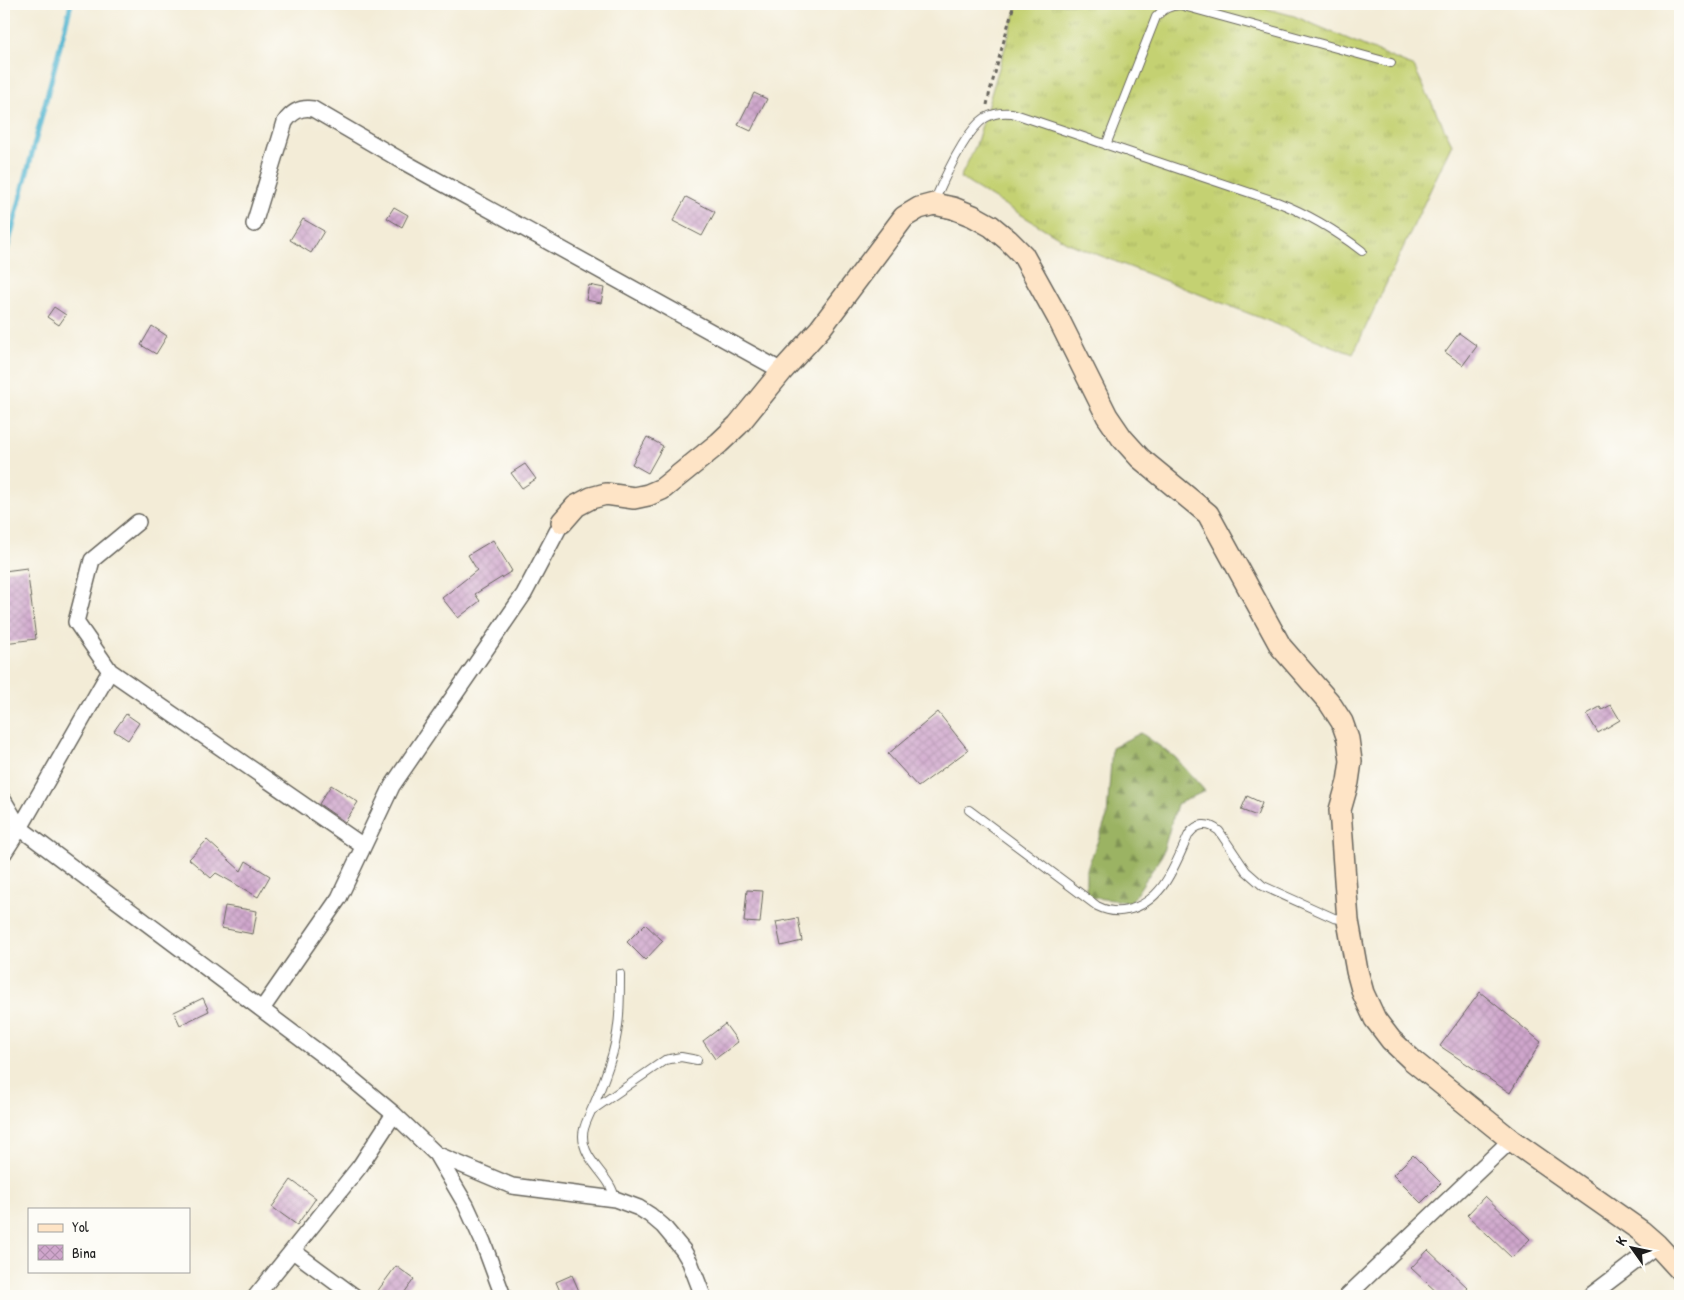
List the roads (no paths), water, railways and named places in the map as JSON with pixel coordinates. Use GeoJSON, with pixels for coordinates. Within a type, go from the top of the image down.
{"type":"FeatureCollection","features":[{"type":"Feature","properties":{"kind":"street"},"geometry":{"type":"LineString","coordinates":[[254,224],[284,122],[294,112],[306,108],[313,109],[412,167],[782,371]]}},
{"type":"Feature","properties":{"kind":"street"},"geometry":{"type":"LineString","coordinates":[[262,1009],[339,898],[392,786],[524,594],[562,522],[576,506],[591,498],[606,494],[634,498],[662,489],[719,443],[738,425],[782,371],[820,329],[904,217],[919,208],[934,204],[953,208],[985,223],[1008,240],[1023,255],[1058,318],[1107,416],[1122,438],[1140,458],[1208,514],[1282,647],[1329,702],[1342,722],[1348,739],[1351,761],[1348,782],[1340,810],[1348,921],[1363,993],[1375,1018],[1390,1040],[1511,1140],[1641,1232],[1657,1245],[1680,1270]]}},
{"type":"Feature","properties":{"kind":"street"},"geometry":{"type":"LineString","coordinates":[[138,522],[92,560],[76,622],[110,671],[364,846]]}},
{"type":"Feature","properties":{"kind":"street"},"geometry":{"type":"LineString","coordinates":[[4,854],[110,671]]}},
{"type":"Feature","properties":{"kind":"street"},"geometry":{"type":"LineString","coordinates":[[4,801],[20,828],[334,1063],[394,1114],[436,1154],[473,1220],[503,1296]]}},
{"type":"Feature","properties":{"kind":"street"},"geometry":{"type":"LineString","coordinates":[[256,1296],[360,1166],[394,1114]]}},
{"type":"Feature","properties":{"kind":"street"},"geometry":{"type":"LineString","coordinates":[[1347,1296],[1511,1140]]}},
{"type":"Feature","properties":{"kind":"street"},"geometry":{"type":"LineString","coordinates":[[436,1154],[512,1186],[615,1199],[630,1204],[650,1215],[674,1238],[690,1262],[703,1296]]}},
{"type":"Feature","properties":{"kind":"street"},"geometry":{"type":"LineString","coordinates":[[1590,1296],[1657,1245]]}},
{"type":"Feature","properties":{"kind":"street"},"geometry":{"type":"LineString","coordinates":[[293,1250],[354,1296]]}},
{"type":"Feature","properties":{"kind":"lane"},"geometry":{"type":"LineString","coordinates":[[1106,146],[1156,17],[1172,5],[1180,5],[1391,63]]}},
{"type":"Feature","properties":{"kind":"lane"},"geometry":{"type":"LineString","coordinates":[[934,204],[956,156],[974,128],[985,118],[1002,112],[1012,113],[1295,209],[1330,228],[1362,251]]}},
{"type":"Feature","properties":{"kind":"lane"},"geometry":{"type":"LineString","coordinates":[[969,810],[1103,909],[1124,911],[1134,909],[1151,899],[1164,886],[1192,829],[1203,824],[1209,825],[1218,831],[1246,870],[1263,886],[1334,918],[1348,921]]}},
{"type":"Feature","properties":{"kind":"lane"},"geometry":{"type":"LineString","coordinates":[[615,1199],[610,1185],[584,1147],[583,1136],[584,1124],[609,1066],[617,1037],[620,1019],[620,974]]}},
{"type":"Feature","properties":{"kind":"lane"},"geometry":{"type":"LineString","coordinates":[[591,1111],[665,1060],[681,1057],[697,1060]]}},
{"type":"Feature","properties":{"kind":"waterway"},"geometry":{"type":"LineString","coordinates":[[4,261],[71,4]]}}]}
